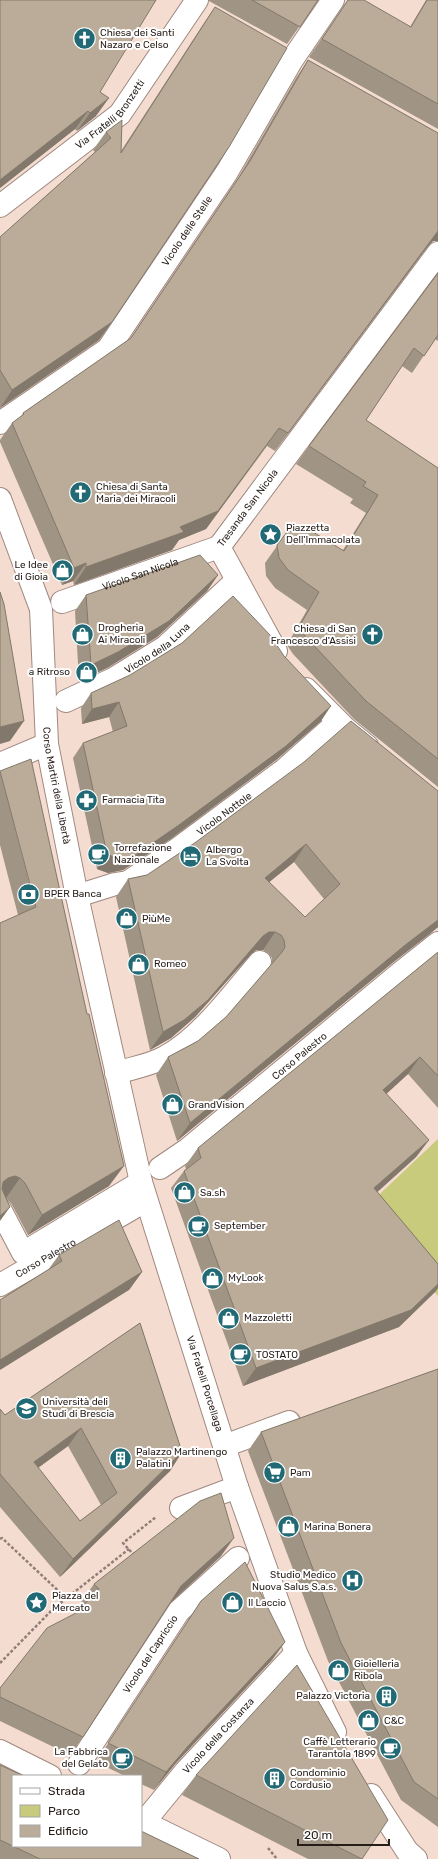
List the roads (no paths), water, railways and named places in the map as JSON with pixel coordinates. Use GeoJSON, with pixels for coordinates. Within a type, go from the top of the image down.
{"type":"FeatureCollection","features":[{"type":"Feature","properties":{"kind":"street","name":"Vicolo delle Stelle"},"geometry":{"type":"LineString","coordinates":[[0,423],[108,349],[227,172],[292,60],[333,0]]}},
{"type":"Feature","properties":{"kind":"street"},"geometry":{"type":"LineString","coordinates":[[195,3],[213,16]]}},
{"type":"Feature","properties":{"kind":"street","name":"Via Fratelli Bronzetti"},"geometry":{"type":"LineString","coordinates":[[0,206],[120,114],[195,3]]}},
{"type":"Feature","properties":{"kind":"street"},"geometry":{"type":"LineString","coordinates":[[272,49],[312,71]]}},
{"type":"Feature","properties":{"kind":"street","name":"Tresanda San Nicola"},"geometry":{"type":"LineString","coordinates":[[381,758],[338,722],[290,670],[272,646],[219,548],[438,253]]}},
{"type":"Feature","properties":{"kind":"street","name":"Corso Martiri della Libertà"},"geometry":{"type":"LineString","coordinates":[[0,499],[41,609],[47,744],[77,896],[141,1182]]}},
{"type":"Feature","properties":{"kind":"street","name":"Vicolo San Nicola"},"geometry":{"type":"LineString","coordinates":[[62,602],[219,548]]}},
{"type":"Feature","properties":{"kind":"street","name":"Vicolo della Luna"},"geometry":{"type":"LineString","coordinates":[[66,701],[113,679],[165,647],[237,580]]}},
{"type":"Feature","properties":{"kind":"street","name":"Vicolo Nottole"},"geometry":{"type":"LineString","coordinates":[[77,896],[115,884],[128,882],[176,850],[284,770],[338,722]]}},
{"type":"Feature","properties":{"kind":"street"},"geometry":{"type":"LineString","coordinates":[[0,764],[47,744]]}},
{"type":"Feature","properties":{"kind":"street","name":"Corso Palestro"},"geometry":{"type":"LineString","coordinates":[[160,1168],[188,1149],[438,943]]}},
{"type":"Feature","properties":{"kind":"street"},"geometry":{"type":"LineString","coordinates":[[116,1073],[165,1057],[185,1042],[201,1028],[260,962]]}},
{"type":"Feature","properties":{"kind":"street","name":"Corso Palestro"},"geometry":{"type":"LineString","coordinates":[[0,1209],[23,1253],[141,1182]]}},
{"type":"Feature","properties":{"kind":"street","name":"Via Fratelli Porcellaga"},"geometry":{"type":"LineString","coordinates":[[141,1182],[237,1487],[296,1653],[326,1717],[344,1750]]}},
{"type":"Feature","properties":{"kind":"street","name":"Corso Palestro"},"geometry":{"type":"LineString","coordinates":[[0,1285],[133,1208]]}},
{"type":"Feature","properties":{"kind":"street"},"geometry":{"type":"LineString","coordinates":[[224,1446],[306,1416]]}},
{"type":"Feature","properties":{"kind":"street"},"geometry":{"type":"LineString","coordinates":[[181,1508],[237,1487]]}},
{"type":"Feature","properties":{"kind":"street","name":"Vicolo del Capriccio"},"geometry":{"type":"LineString","coordinates":[[79,1764],[179,1612],[238,1558]]}},
{"type":"Feature","properties":{"kind":"street","name":"Vicolo della Costanza"},"geometry":{"type":"LineString","coordinates":[[143,1822],[186,1772],[296,1653]]}},
{"type":"Feature","properties":{"kind":"street"},"geometry":{"type":"LineString","coordinates":[[0,1751],[48,1775]]}},
{"type":"Feature","properties":{"kind":"street"},"geometry":{"type":"LineString","coordinates":[[358,1776],[410,1856]]}},
{"type":"Feature","properties":{"kind":"street"},"geometry":{"type":"LineString","coordinates":[[143,1822],[219,1859]]}},
{"type":"Feature","properties":{"kind":"place","name":"Chiesa dei Santi Nazaro e Celso"},"geometry":{"type":"Point","coordinates":[84,39]}},
{"type":"Feature","properties":{"kind":"place","name":"Chiesa di Santa Maria dei Miracoli"},"geometry":{"type":"Point","coordinates":[80,493]}},
{"type":"Feature","properties":{"kind":"place","name":"Piazzetta Dell'Immacolata"},"geometry":{"type":"Point","coordinates":[270,534]}},
{"type":"Feature","properties":{"kind":"place","name":"Le Idee di Gioia"},"geometry":{"type":"Point","coordinates":[63,571]}},
{"type":"Feature","properties":{"kind":"place","name":"Drogheria Ai Miracoli"},"geometry":{"type":"Point","coordinates":[83,634]}},
{"type":"Feature","properties":{"kind":"place","name":"Chiesa di San Francesco d'Assisi"},"geometry":{"type":"Point","coordinates":[372,635]}},
{"type":"Feature","properties":{"kind":"place","name":"a Ritroso"},"geometry":{"type":"Point","coordinates":[86,672]}},
{"type":"Feature","properties":{"kind":"place","name":"Farmacia Tita"},"geometry":{"type":"Point","coordinates":[86,800]}},
{"type":"Feature","properties":{"kind":"place","name":"Torrefazione Nazionale"},"geometry":{"type":"Point","coordinates":[98,854]}},
{"type":"Feature","properties":{"kind":"place","name":"Albergo La Svolta"},"geometry":{"type":"Point","coordinates":[190,856]}},
{"type":"Feature","properties":{"kind":"place","name":"BPER Banca"},"geometry":{"type":"Point","coordinates":[28,894]}},
{"type":"Feature","properties":{"kind":"place","name":"PiùMe"},"geometry":{"type":"Point","coordinates":[127,919]}},
{"type":"Feature","properties":{"kind":"place","name":"Romeo"},"geometry":{"type":"Point","coordinates":[138,964]}},
{"type":"Feature","properties":{"kind":"place","name":"GrandVision"},"geometry":{"type":"Point","coordinates":[173,1105]}},
{"type":"Feature","properties":{"kind":"place","name":"Sa.sh"},"geometry":{"type":"Point","coordinates":[185,1193]}},
{"type":"Feature","properties":{"kind":"place","name":"September"},"geometry":{"type":"Point","coordinates":[198,1226]}},
{"type":"Feature","properties":{"kind":"place","name":"MyLook"},"geometry":{"type":"Point","coordinates":[212,1278]}},
{"type":"Feature","properties":{"kind":"place","name":"Mazzoletti"},"geometry":{"type":"Point","coordinates":[228,1318]}},
{"type":"Feature","properties":{"kind":"place","name":"TOSTATO"},"geometry":{"type":"Point","coordinates":[241,1355]}},
{"type":"Feature","properties":{"kind":"place","name":"Università deli Studi di Brescia"},"geometry":{"type":"Point","coordinates":[26,1408]}},
{"type":"Feature","properties":{"kind":"place","name":"Palazzo Martinengo Palatini"},"geometry":{"type":"Point","coordinates":[120,1458]}},
{"type":"Feature","properties":{"kind":"place","name":"Pam"},"geometry":{"type":"Point","coordinates":[275,1473]}},
{"type":"Feature","properties":{"kind":"place","name":"Marina Bonera"},"geometry":{"type":"Point","coordinates":[288,1527]}},
{"type":"Feature","properties":{"kind":"place","name":"Studio Medico Nuova Salus S.a.s."},"geometry":{"type":"Point","coordinates":[352,1581]}},
{"type":"Feature","properties":{"kind":"place","name":"Piazza del Mercato"},"geometry":{"type":"Point","coordinates":[37,1602]}},
{"type":"Feature","properties":{"kind":"place","name":"Il Laccio"},"geometry":{"type":"Point","coordinates":[232,1603]}},
{"type":"Feature","properties":{"kind":"place","name":"Gioielleria Ribola"},"geometry":{"type":"Point","coordinates":[338,1670]}},
{"type":"Feature","properties":{"kind":"place","name":"Palazzo Victoria"},"geometry":{"type":"Point","coordinates":[386,1696]}},
{"type":"Feature","properties":{"kind":"place","name":"C&C"},"geometry":{"type":"Point","coordinates":[368,1721]}},
{"type":"Feature","properties":{"kind":"place","name":"Caffè Letterario Tarantola 1899"},"geometry":{"type":"Point","coordinates":[391,1748]}},
{"type":"Feature","properties":{"kind":"place","name":"La Fabbrica del Gelato"},"geometry":{"type":"Point","coordinates":[123,1758]}},
{"type":"Feature","properties":{"kind":"place","name":"Condominio Cordusio"},"geometry":{"type":"Point","coordinates":[275,1779]}}]}
